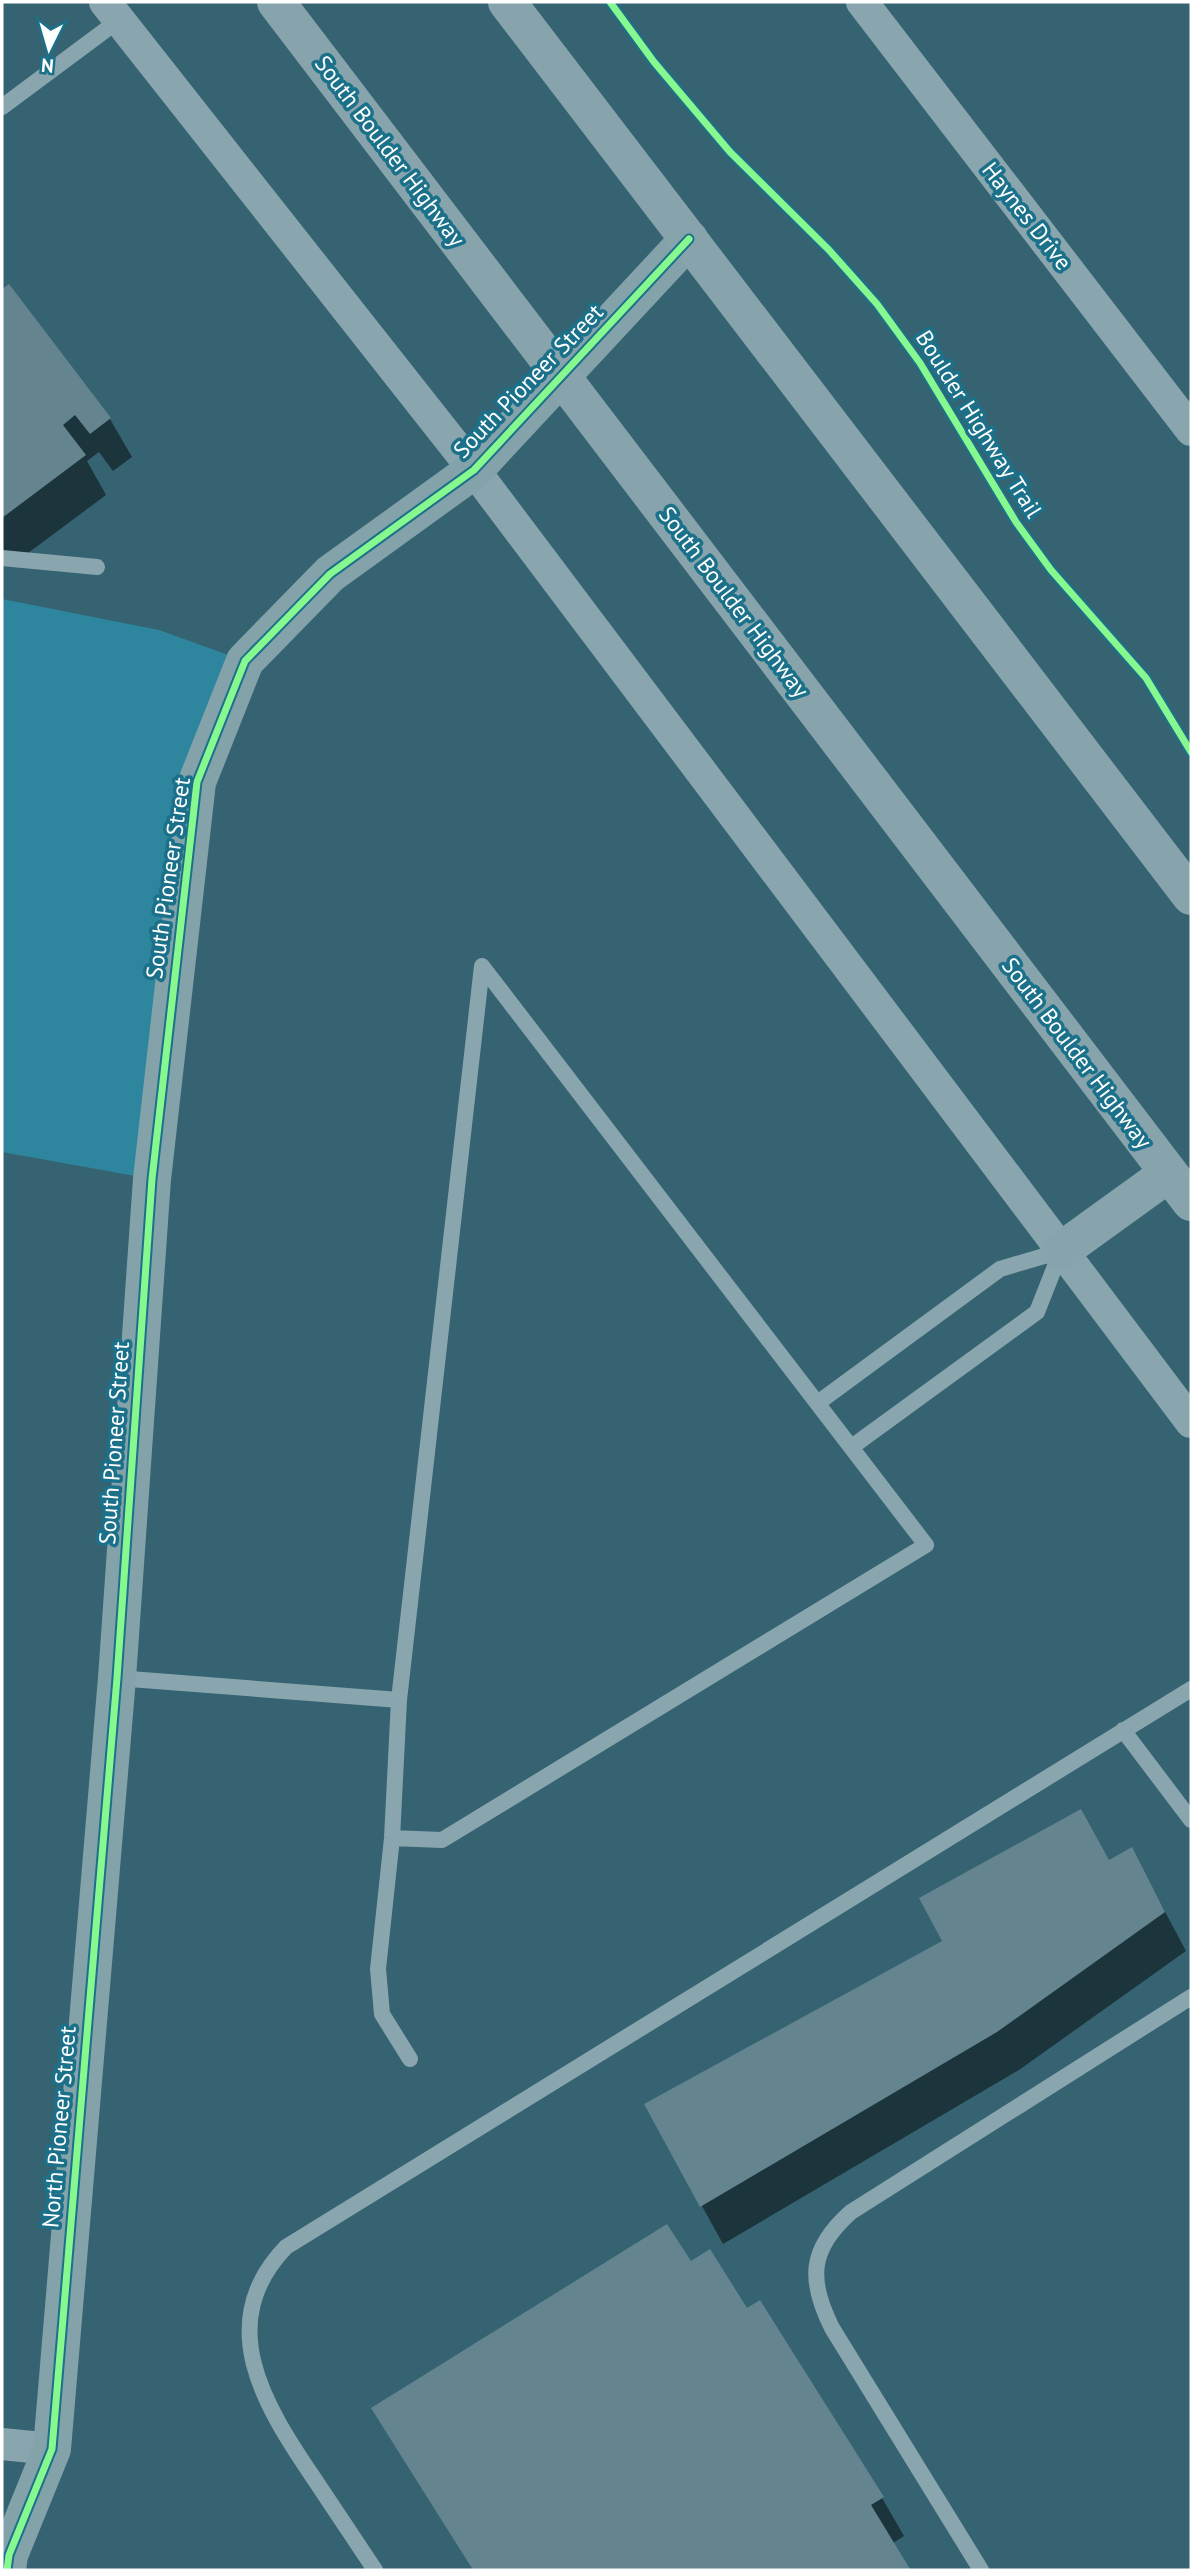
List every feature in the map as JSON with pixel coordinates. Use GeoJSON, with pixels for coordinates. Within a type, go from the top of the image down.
{"type":"FeatureCollection","features":[{"type":"Feature","properties":{"kind":"main road","name":"South Boulder Highway"},"geometry":{"type":"LineString","coordinates":[[276,2],[1180,1188]]}},
{"type":"Feature","properties":{"kind":"main road"},"geometry":{"type":"LineString","coordinates":[[507,2],[1191,896]]}},
{"type":"Feature","properties":{"kind":"main road"},"geometry":{"type":"LineString","coordinates":[[1061,1251],[1180,1188]]}},
{"type":"Feature","properties":{"kind":"street","name":"Haynes Drive"},"geometry":{"type":"LineString","coordinates":[[862,2],[1190,426]]}},
{"type":"Feature","properties":{"kind":"street"},"geometry":{"type":"LineString","coordinates":[[112,11],[474,470],[1191,1422]]}},
{"type":"Feature","properties":{"kind":"street","name":"South Pioneer Street"},"geometry":{"type":"LineString","coordinates":[[117,1678],[152,1180],[197,782],[245,661],[330,574],[474,470],[689,239]]}},
{"type":"Feature","properties":{"kind":"street","name":"North Pioneer Street"},"geometry":{"type":"LineString","coordinates":[[8,2570],[9,2555],[52,2448],[117,1678]]}},
{"type":"Feature","properties":{"kind":"street"},"geometry":{"type":"LineString","coordinates":[[2,2444],[52,2448]]}},
{"type":"Feature","properties":{"kind":"lane"},"geometry":{"type":"LineString","coordinates":[[2,107],[112,11]]}},
{"type":"Feature","properties":{"kind":"lane"},"geometry":{"type":"LineString","coordinates":[[2,558],[97,568]]}},
{"type":"Feature","properties":{"kind":"lane"},"geometry":{"type":"LineString","coordinates":[[392,1838],[442,1840],[926,1545],[853,1446],[482,966],[399,1700],[392,1838],[378,1969],[382,2014],[410,2059]]}},
{"type":"Feature","properties":{"kind":"lane"},"geometry":{"type":"LineString","coordinates":[[819,1402],[1000,1269],[1061,1251]]}},
{"type":"Feature","properties":{"kind":"lane"},"geometry":{"type":"LineString","coordinates":[[853,1446],[1037,1312],[1061,1251]]}},
{"type":"Feature","properties":{"kind":"lane"},"geometry":{"type":"LineString","coordinates":[[117,1678],[399,1700]]}},
{"type":"Feature","properties":{"kind":"lane"},"geometry":{"type":"LineString","coordinates":[[375,2570],[279,2427],[254,2373],[249,2320],[257,2289],[268,2266],[286,2247],[1191,1689]]}},
{"type":"Feature","properties":{"kind":"lane"},"geometry":{"type":"LineString","coordinates":[[1123,1730],[1191,1819]]}},
{"type":"Feature","properties":{"kind":"lane"},"geometry":{"type":"LineString","coordinates":[[981,2570],[883,2413],[817,2300],[816,2277],[820,2253],[830,2231],[851,2212],[1191,1997]]}},
{"type":"Feature","properties":{"kind":"shaded area"},"geometry":{"type":"Polygon","coordinates":[[[2,599],[159,630],[245,661],[197,782],[152,1179],[2,1152],[2,599]]]}},
{"type":"Feature","properties":{"kind":"building"},"geometry":{"type":"Polygon","coordinates":[[[9,284],[111,418],[90,434],[75,415],[63,425],[86,455],[2,518],[2,289],[9,284]]]}},
{"type":"Feature","properties":{"kind":"building"},"geometry":{"type":"Polygon","coordinates":[[[1081,1809],[1109,1860],[1132,1847],[1165,1912],[997,2032],[700,2207],[644,2104],[942,1941],[919,1898],[1081,1809]]]}},
{"type":"Feature","properties":{"kind":"building"},"geometry":{"type":"Polygon","coordinates":[[[667,2224],[691,2261],[710,2249],[747,2308],[760,2300],[884,2497],[871,2505],[910,2569],[473,2570],[371,2408],[667,2224]]]}},
{"type":"Feature","properties":{"kind":"cycle path","name":"Boulder Highway Trail"},"geometry":{"type":"LineString","coordinates":[[610,2],[654,62],[730,152],[829,250],[877,304],[920,363],[1016,522],[1051,570],[1146,678],[1191,752]]}},
{"type":"Feature","properties":{"kind":"cycle path"},"geometry":{"type":"LineString","coordinates":[[7,2570],[9,2555],[52,2449],[117,1678],[152,1179],[197,782],[245,661],[330,574],[474,470],[689,239]]}}]}
